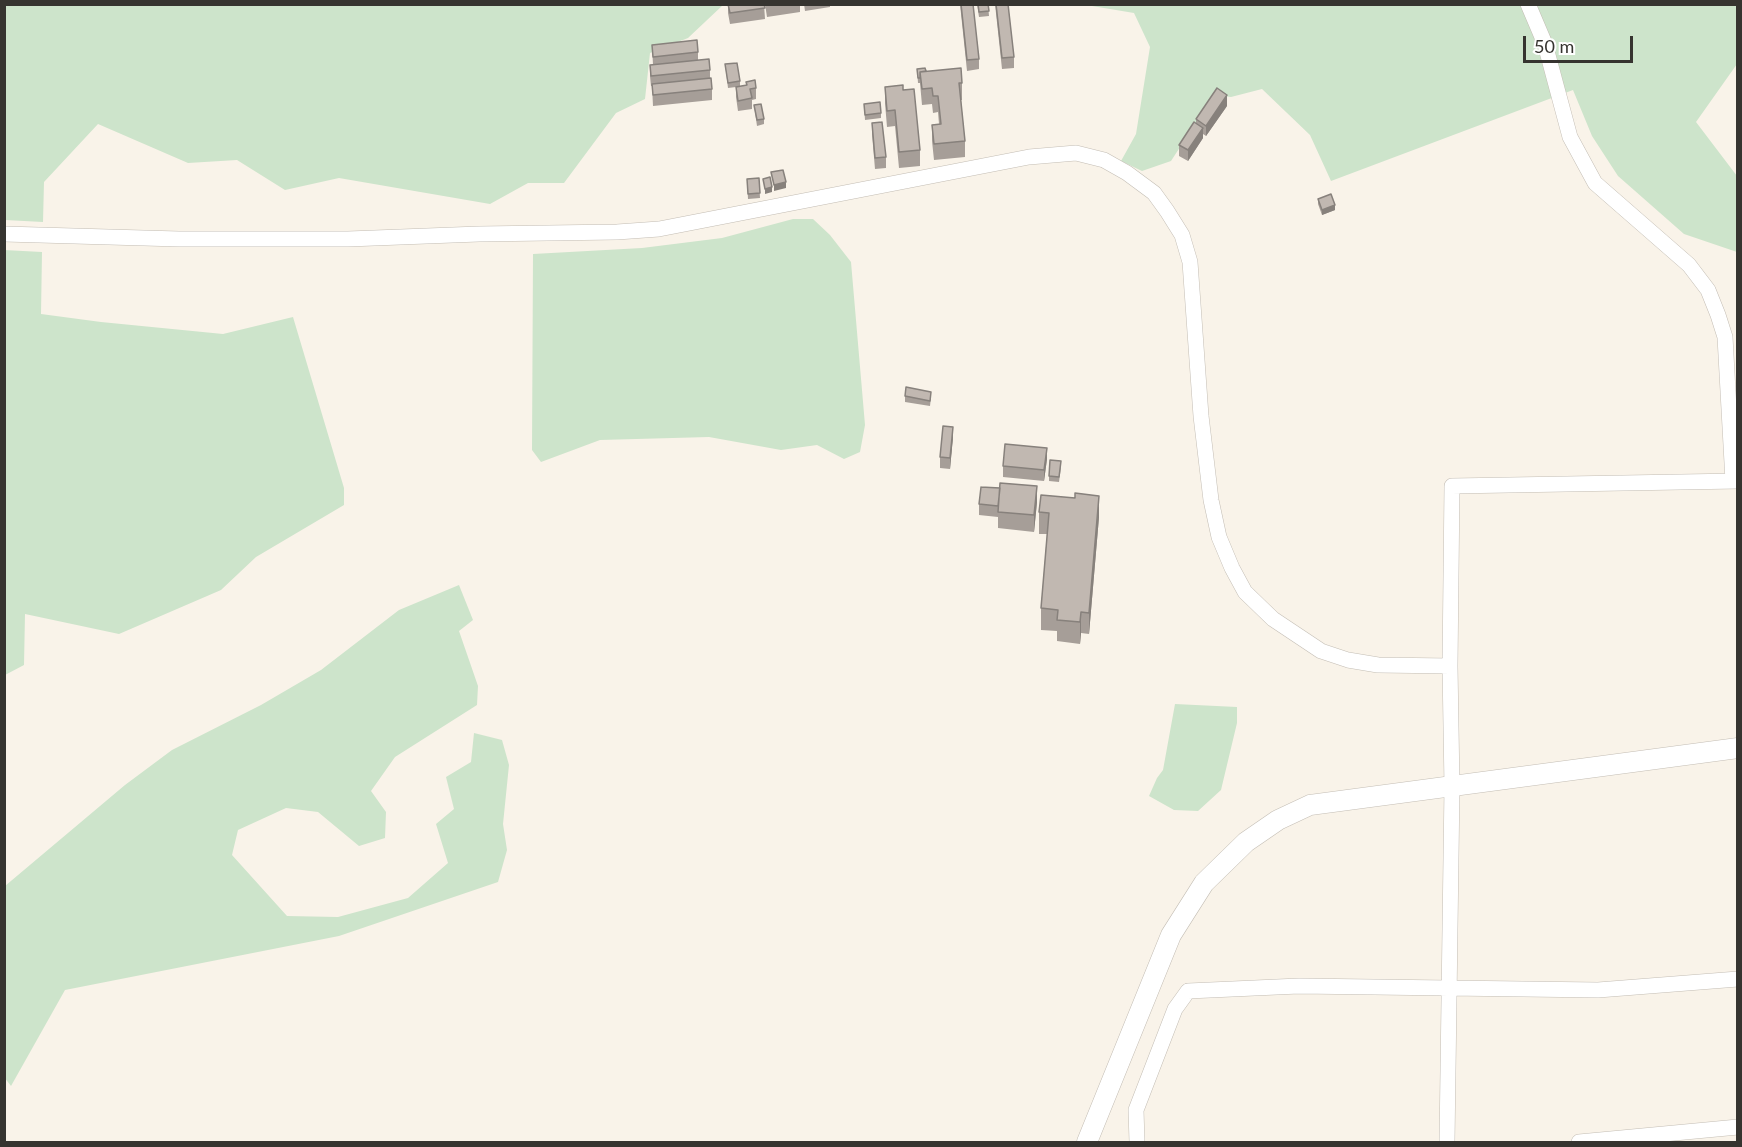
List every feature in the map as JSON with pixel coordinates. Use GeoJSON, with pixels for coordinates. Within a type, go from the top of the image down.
{"type":"FeatureCollection","features":[{"type":"Feature","properties":{"kind":"street"},"geometry":{"type":"LineString","coordinates":[[1447,1143],[1452,788],[1450,666],[1452,486],[1735,481],[1725,337],[1708,291],[1689,266],[1595,183],[1569,137],[1545,44],[1528,4]]}},
{"type":"Feature","properties":{"kind":"street"},"geometry":{"type":"LineString","coordinates":[[4,234],[179,239],[348,239],[617,232],[659,229],[1029,157],[1076,153],[1104,160],[1127,173],[1154,194],[1182,235],[1190,262],[1211,500],[1219,537],[1245,592],[1273,619],[1321,651],[1348,660],[1378,665],[1450,666]]}},
{"type":"Feature","properties":{"kind":"street"},"geometry":{"type":"LineString","coordinates":[[1088,1143],[1171,935],[1204,883],[1254,836],[1278,820],[1310,805],[1452,788],[1737,748]]}},
{"type":"Feature","properties":{"kind":"street"},"geometry":{"type":"LineString","coordinates":[[1137,1143],[1136,1110],[1174,1009],[1188,991],[1299,986],[1598,990],[1737,979]]}},
{"type":"Feature","properties":{"kind":"street"},"geometry":{"type":"LineString","coordinates":[[1579,1143],[1737,1127]]}},
{"type":"Feature","properties":{"kind":"green space"},"geometry":{"type":"Polygon","coordinates":[[[4,5],[723,5],[688,38],[650,53],[645,99],[616,113],[564,183],[528,183],[490,204],[339,178],[285,190],[237,160],[188,163],[98,124],[44,182],[43,222],[5,220],[4,5]]]}},
{"type":"Feature","properties":{"kind":"green space"},"geometry":{"type":"Polygon","coordinates":[[[1086,5],[1737,5],[1737,64],[1696,122],[1737,176],[1737,252],[1684,234],[1618,176],[1592,136],[1573,90],[1331,181],[1310,135],[1262,89],[1231,97],[1214,95],[1171,161],[1142,171],[1121,161],[1136,134],[1150,47],[1134,13],[1086,5]]]}},
{"type":"Feature","properties":{"kind":"green space"},"geometry":{"type":"Polygon","coordinates":[[[793,219],[813,219],[830,235],[851,262],[865,425],[860,452],[844,459],[817,445],[781,450],[709,437],[600,440],[541,462],[532,450],[533,254],[642,248],[722,238],[793,219]]]}},
{"type":"Feature","properties":{"kind":"green space"},"geometry":{"type":"Polygon","coordinates":[[[4,250],[42,252],[41,314],[223,334],[293,317],[344,488],[344,505],[256,557],[221,590],[119,634],[25,614],[24,665],[5,675],[4,250]]]}},
{"type":"Feature","properties":{"kind":"green space"},"geometry":{"type":"Polygon","coordinates":[[[459,585],[473,620],[459,631],[478,686],[477,705],[395,757],[371,791],[386,812],[385,838],[359,846],[318,812],[286,808],[238,830],[232,855],[287,916],[338,917],[408,898],[448,863],[436,824],[454,809],[446,777],[471,762],[474,733],[502,740],[509,765],[503,824],[507,850],[498,882],[339,936],[65,990],[11,1086],[4,1077],[5,886],[125,785],[172,750],[261,705],[321,670],[399,610],[459,585]]]}},
{"type":"Feature","properties":{"kind":"green space"},"geometry":{"type":"Polygon","coordinates":[[[1175,704],[1237,707],[1237,723],[1221,790],[1198,811],[1174,810],[1149,796],[1163,770],[1175,704]]]}},
{"type":"Feature","properties":{"kind":"building"},"geometry":{"type":"Polygon","coordinates":[[[728,4],[764,4],[765,8],[730,13],[728,4]]]}},
{"type":"Feature","properties":{"kind":"building"},"geometry":{"type":"Polygon","coordinates":[[[961,4],[973,4],[979,59],[967,60],[961,4]]]}},
{"type":"Feature","properties":{"kind":"building"},"geometry":{"type":"Polygon","coordinates":[[[978,4],[988,4],[989,11],[979,12],[978,4]]]}},
{"type":"Feature","properties":{"kind":"building"},"geometry":{"type":"Polygon","coordinates":[[[996,4],[1008,4],[1014,57],[1002,58],[996,4]]]}},
{"type":"Feature","properties":{"kind":"building"},"geometry":{"type":"Polygon","coordinates":[[[697,40],[698,52],[653,57],[652,45],[697,40]]]}},
{"type":"Feature","properties":{"kind":"building"},"geometry":{"type":"Polygon","coordinates":[[[709,59],[710,70],[651,76],[650,65],[709,59]]]}},
{"type":"Feature","properties":{"kind":"building"},"geometry":{"type":"Polygon","coordinates":[[[737,63],[740,81],[728,83],[725,64],[737,63]]]}},
{"type":"Feature","properties":{"kind":"building"},"geometry":{"type":"Polygon","coordinates":[[[925,68],[926,71],[920,72],[920,78],[918,78],[917,69],[925,68]]]}},
{"type":"Feature","properties":{"kind":"building"},"geometry":{"type":"Polygon","coordinates":[[[961,68],[962,83],[959,83],[965,141],[934,144],[932,125],[941,124],[938,96],[933,96],[932,88],[922,89],[920,72],[961,68]]]}},
{"type":"Feature","properties":{"kind":"building"},"geometry":{"type":"Polygon","coordinates":[[[711,78],[712,89],[653,95],[652,84],[711,78]]]}},
{"type":"Feature","properties":{"kind":"building"},"geometry":{"type":"Polygon","coordinates":[[[755,80],[756,88],[750,89],[752,98],[738,101],[736,87],[747,85],[746,82],[755,80]]]}},
{"type":"Feature","properties":{"kind":"building"},"geometry":{"type":"Polygon","coordinates":[[[903,85],[903,90],[914,89],[920,150],[899,152],[895,110],[887,111],[885,87],[903,85]]]}},
{"type":"Feature","properties":{"kind":"building"},"geometry":{"type":"Polygon","coordinates":[[[1217,88],[1227,95],[1206,126],[1196,119],[1217,88]]]}},
{"type":"Feature","properties":{"kind":"building"},"geometry":{"type":"Polygon","coordinates":[[[880,102],[881,113],[865,115],[864,104],[880,102]]]}},
{"type":"Feature","properties":{"kind":"building"},"geometry":{"type":"Polygon","coordinates":[[[761,104],[764,119],[757,120],[754,105],[761,104]]]}},
{"type":"Feature","properties":{"kind":"building"},"geometry":{"type":"Polygon","coordinates":[[[882,122],[886,157],[875,158],[872,123],[882,122]]]}},
{"type":"Feature","properties":{"kind":"building"},"geometry":{"type":"Polygon","coordinates":[[[1194,122],[1203,128],[1188,150],[1179,145],[1194,122]]]}},
{"type":"Feature","properties":{"kind":"building"},"geometry":{"type":"Polygon","coordinates":[[[783,170],[786,182],[774,185],[771,172],[783,170]]]}},
{"type":"Feature","properties":{"kind":"building"},"geometry":{"type":"Polygon","coordinates":[[[770,177],[772,187],[765,189],[763,179],[770,177]]]}},
{"type":"Feature","properties":{"kind":"building"},"geometry":{"type":"Polygon","coordinates":[[[759,178],[760,193],[748,194],[747,179],[759,178]]]}},
{"type":"Feature","properties":{"kind":"building"},"geometry":{"type":"Polygon","coordinates":[[[1331,194],[1335,205],[1322,210],[1318,199],[1331,194]]]}},
{"type":"Feature","properties":{"kind":"building"},"geometry":{"type":"Polygon","coordinates":[[[906,387],[931,392],[930,401],[905,396],[906,387]]]}},
{"type":"Feature","properties":{"kind":"building"},"geometry":{"type":"Polygon","coordinates":[[[943,426],[953,427],[950,458],[940,457],[943,426]]]}},
{"type":"Feature","properties":{"kind":"building"},"geometry":{"type":"Polygon","coordinates":[[[1005,444],[1047,448],[1044,470],[1003,466],[1005,444]]]}},
{"type":"Feature","properties":{"kind":"building"},"geometry":{"type":"Polygon","coordinates":[[[1050,460],[1061,461],[1059,477],[1049,476],[1050,460]]]}},
{"type":"Feature","properties":{"kind":"building"},"geometry":{"type":"Polygon","coordinates":[[[1000,483],[1037,486],[1034,515],[998,512],[1000,483]]]}},
{"type":"Feature","properties":{"kind":"building"},"geometry":{"type":"Polygon","coordinates":[[[981,487],[1000,488],[998,506],[979,504],[981,487]]]}},
{"type":"Feature","properties":{"kind":"building"},"geometry":{"type":"Polygon","coordinates":[[[1075,493],[1099,496],[1089,613],[1081,612],[1080,622],[1057,620],[1058,610],[1041,608],[1049,513],[1039,512],[1041,495],[1075,498],[1075,493]]]}}]}
